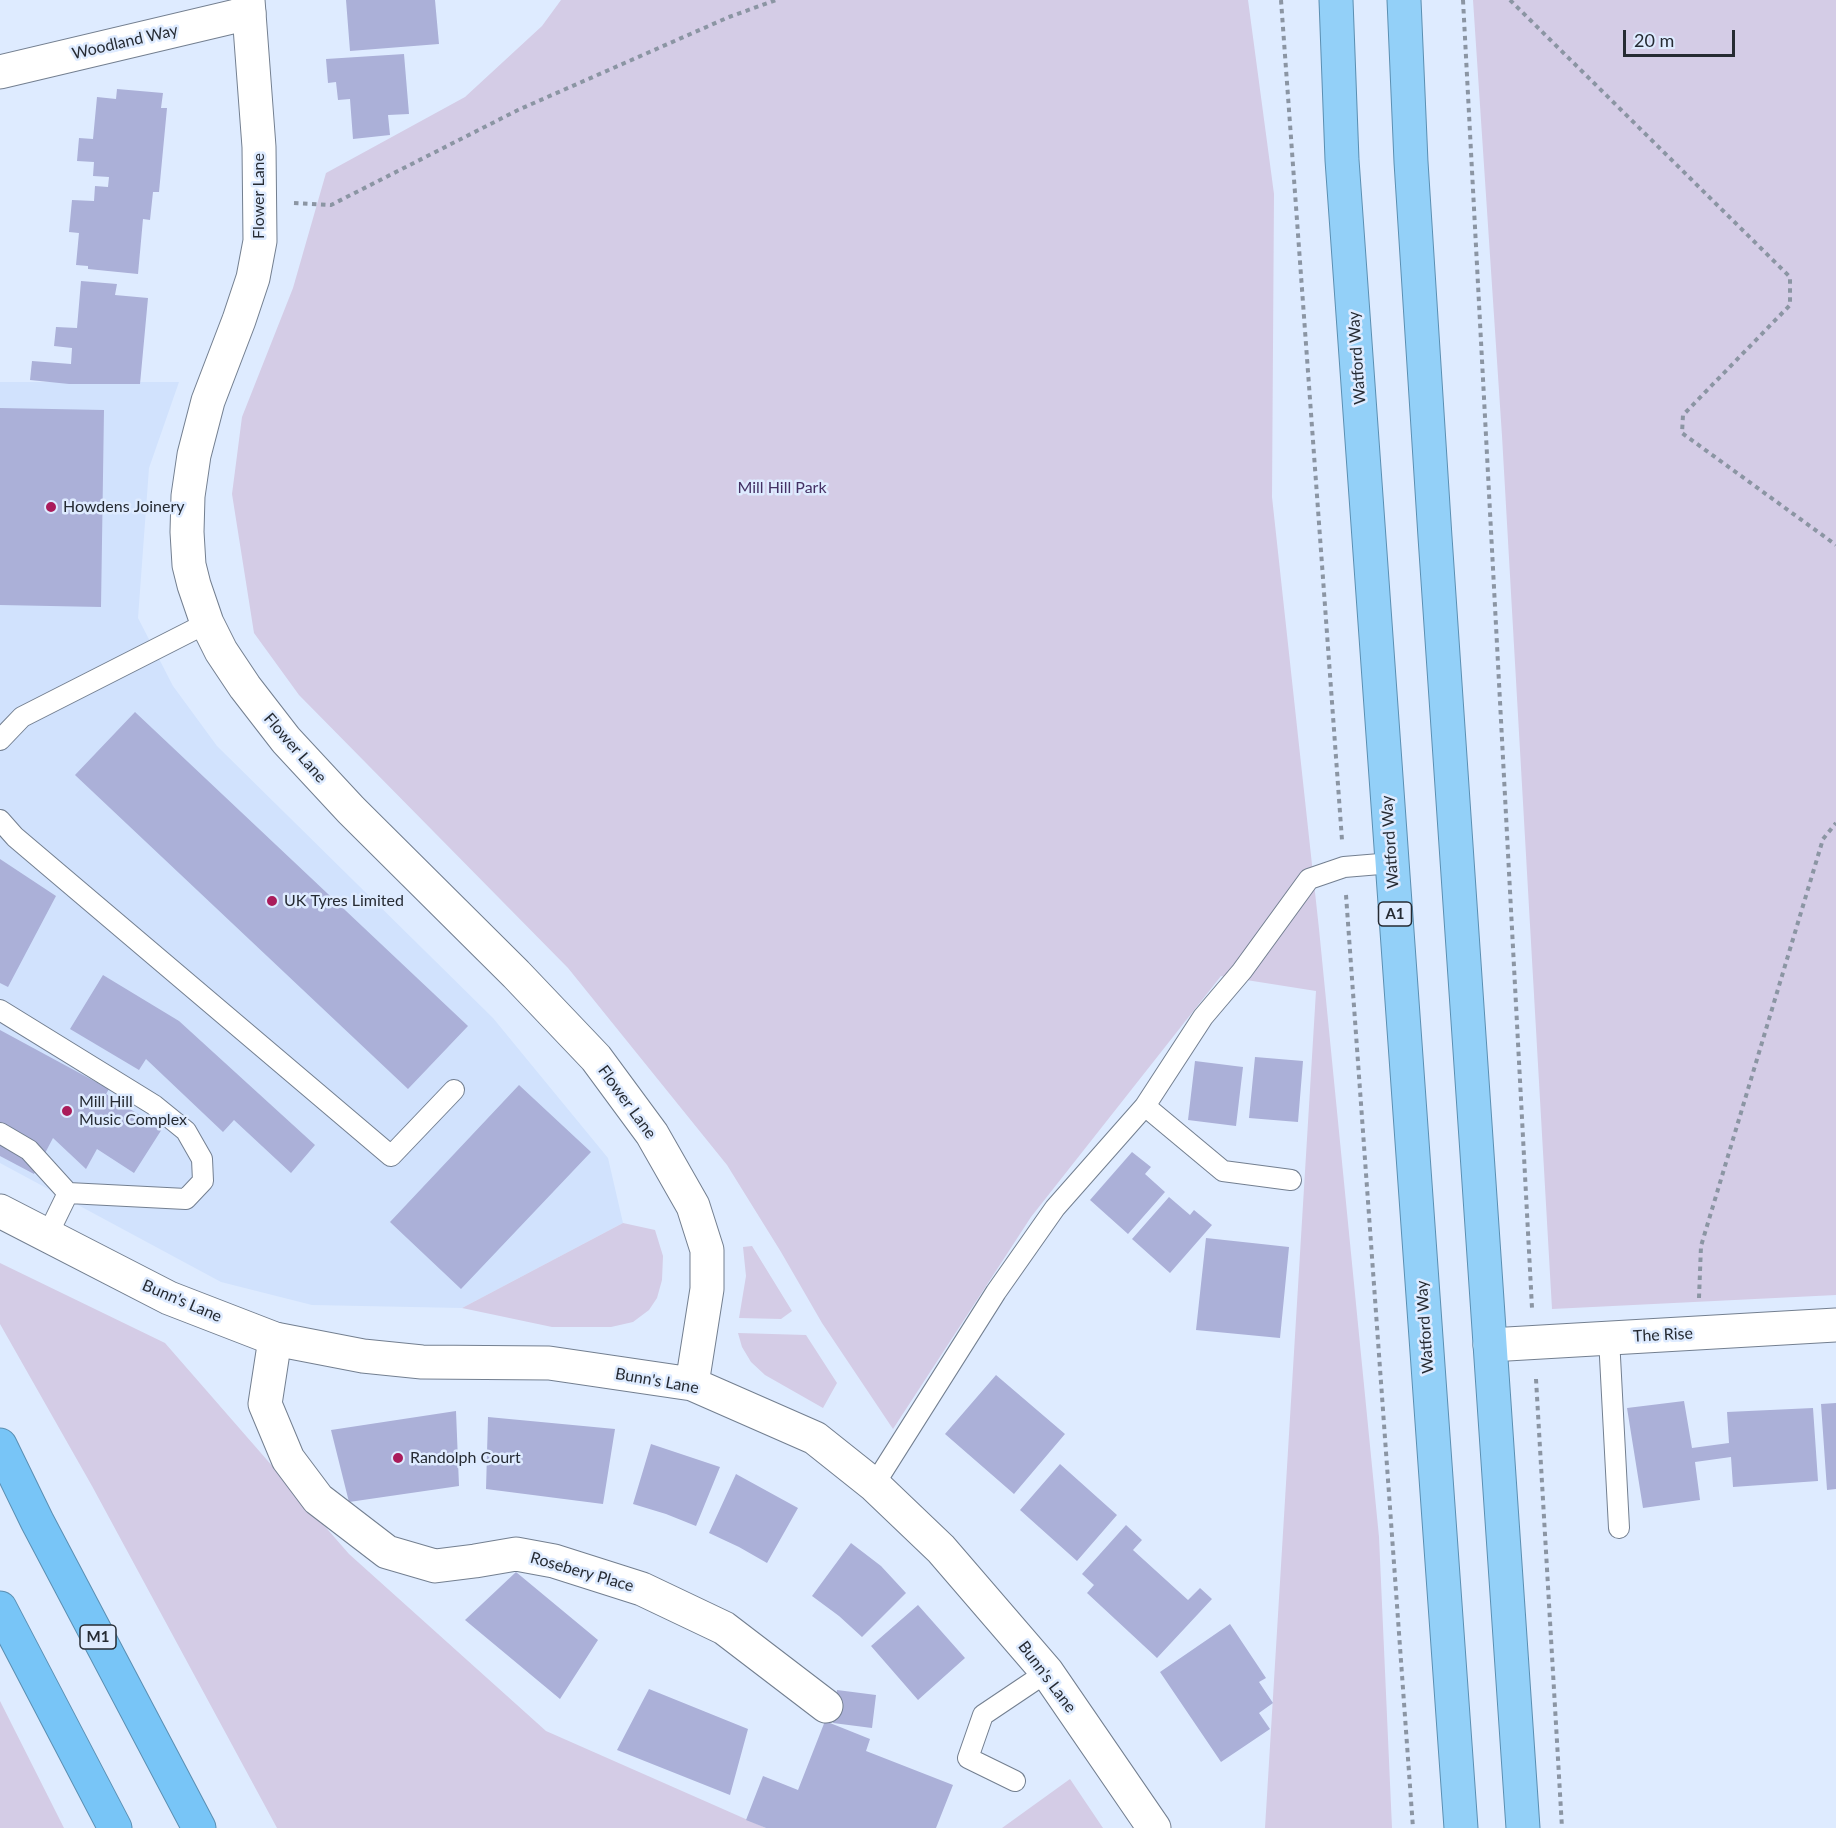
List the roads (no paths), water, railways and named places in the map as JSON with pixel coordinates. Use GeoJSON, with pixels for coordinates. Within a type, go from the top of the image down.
{"type":"FeatureCollection","features":[{"type":"Feature","properties":{"kind":"highway","name":"Watford Way"},"geometry":{"type":"LineString","coordinates":[[1336,0],[1343,172],[1461,1828]]}},
{"type":"Feature","properties":{"kind":"highway"},"geometry":{"type":"LineString","coordinates":[[1404,0],[1411,162],[1522,1828]]}},
{"type":"Feature","properties":{"kind":"highway","name":"M1"},"geometry":{"type":"LineString","coordinates":[[0,1445],[37,1521],[199,1828]]}},
{"type":"Feature","properties":{"kind":"highway"},"geometry":{"type":"LineString","coordinates":[[0,1608],[115,1828]]}},
{"type":"Feature","properties":{"kind":"street","name":"Woodland Way"},"geometry":{"type":"LineString","coordinates":[[0,72],[249,6]]}},
{"type":"Feature","properties":{"kind":"street","name":"Flower Lane"},"geometry":{"type":"LineString","coordinates":[[249,6],[259,147],[260,241],[253,278],[208,401],[194,455],[188,496],[187,532],[189,565],[194,585],[207,623],[221,651],[245,687],[286,740],[351,810],[516,974],[596,1058],[652,1134],[693,1206],[707,1250],[707,1289],[692,1384]]}},
{"type":"Feature","properties":{"kind":"street","name":"Bunn's Lane"},"geometry":{"type":"LineString","coordinates":[[0,1211],[169,1298],[274,1339],[363,1356],[422,1362],[549,1363],[692,1384],[815,1438],[874,1485],[942,1549],[1047,1672],[1154,1828]]}},
{"type":"Feature","properties":{"kind":"street","name":"The Rise"},"geometry":{"type":"LineString","coordinates":[[1490,1346],[1836,1325]]}},
{"type":"Feature","properties":{"kind":"street","name":"Rosebery Place"},"geometry":{"type":"LineString","coordinates":[[274,1339],[265,1404],[288,1459],[318,1499],[387,1552],[435,1566],[516,1554],[555,1561],[642,1589],[724,1628],[826,1707]]}},
{"type":"Feature","properties":{"kind":"lane"},"geometry":{"type":"LineString","coordinates":[[0,740],[22,717],[207,623]]}},
{"type":"Feature","properties":{"kind":"lane"},"geometry":{"type":"LineString","coordinates":[[0,820],[15,837],[390,1156],[454,1090]]}},
{"type":"Feature","properties":{"kind":"lane"},"geometry":{"type":"LineString","coordinates":[[874,1485],[996,1292],[1055,1208],[1145,1106],[1203,1017],[1242,971],[1309,879],[1344,867],[1392,863]]}},
{"type":"Feature","properties":{"kind":"lane"},"geometry":{"type":"LineString","coordinates":[[0,1010],[154,1105],[186,1131],[202,1159],[204,1181],[186,1199],[68,1193],[29,1150],[0,1133]]}},
{"type":"Feature","properties":{"kind":"lane"},"geometry":{"type":"LineString","coordinates":[[1145,1106],[1223,1171],[1291,1180]]}},
{"type":"Feature","properties":{"kind":"lane"},"geometry":{"type":"LineString","coordinates":[[47,1236],[68,1193]]}},
{"type":"Feature","properties":{"kind":"lane"},"geometry":{"type":"LineString","coordinates":[[1609,1338],[1619,1528]]}},
{"type":"Feature","properties":{"kind":"lane"},"geometry":{"type":"LineString","coordinates":[[1015,1781],[968,1758],[983,1715],[1047,1672]]}},
{"type":"Feature","properties":{"kind":"place","name":"Howdens Joinery"},"geometry":{"type":"Point","coordinates":[51,507]}},
{"type":"Feature","properties":{"kind":"place","name":"UK Tyres Limited"},"geometry":{"type":"Point","coordinates":[272,901]}},
{"type":"Feature","properties":{"kind":"place","name":"Mill Hill Music Complex"},"geometry":{"type":"Point","coordinates":[67,1111]}},
{"type":"Feature","properties":{"kind":"place","name":"Randolph Court"},"geometry":{"type":"Point","coordinates":[398,1458]}},
{"type":"Feature","properties":{"kind":"park label","name":"Mill Hill Park"},"geometry":{"type":"Point","coordinates":[782,488]}}]}
